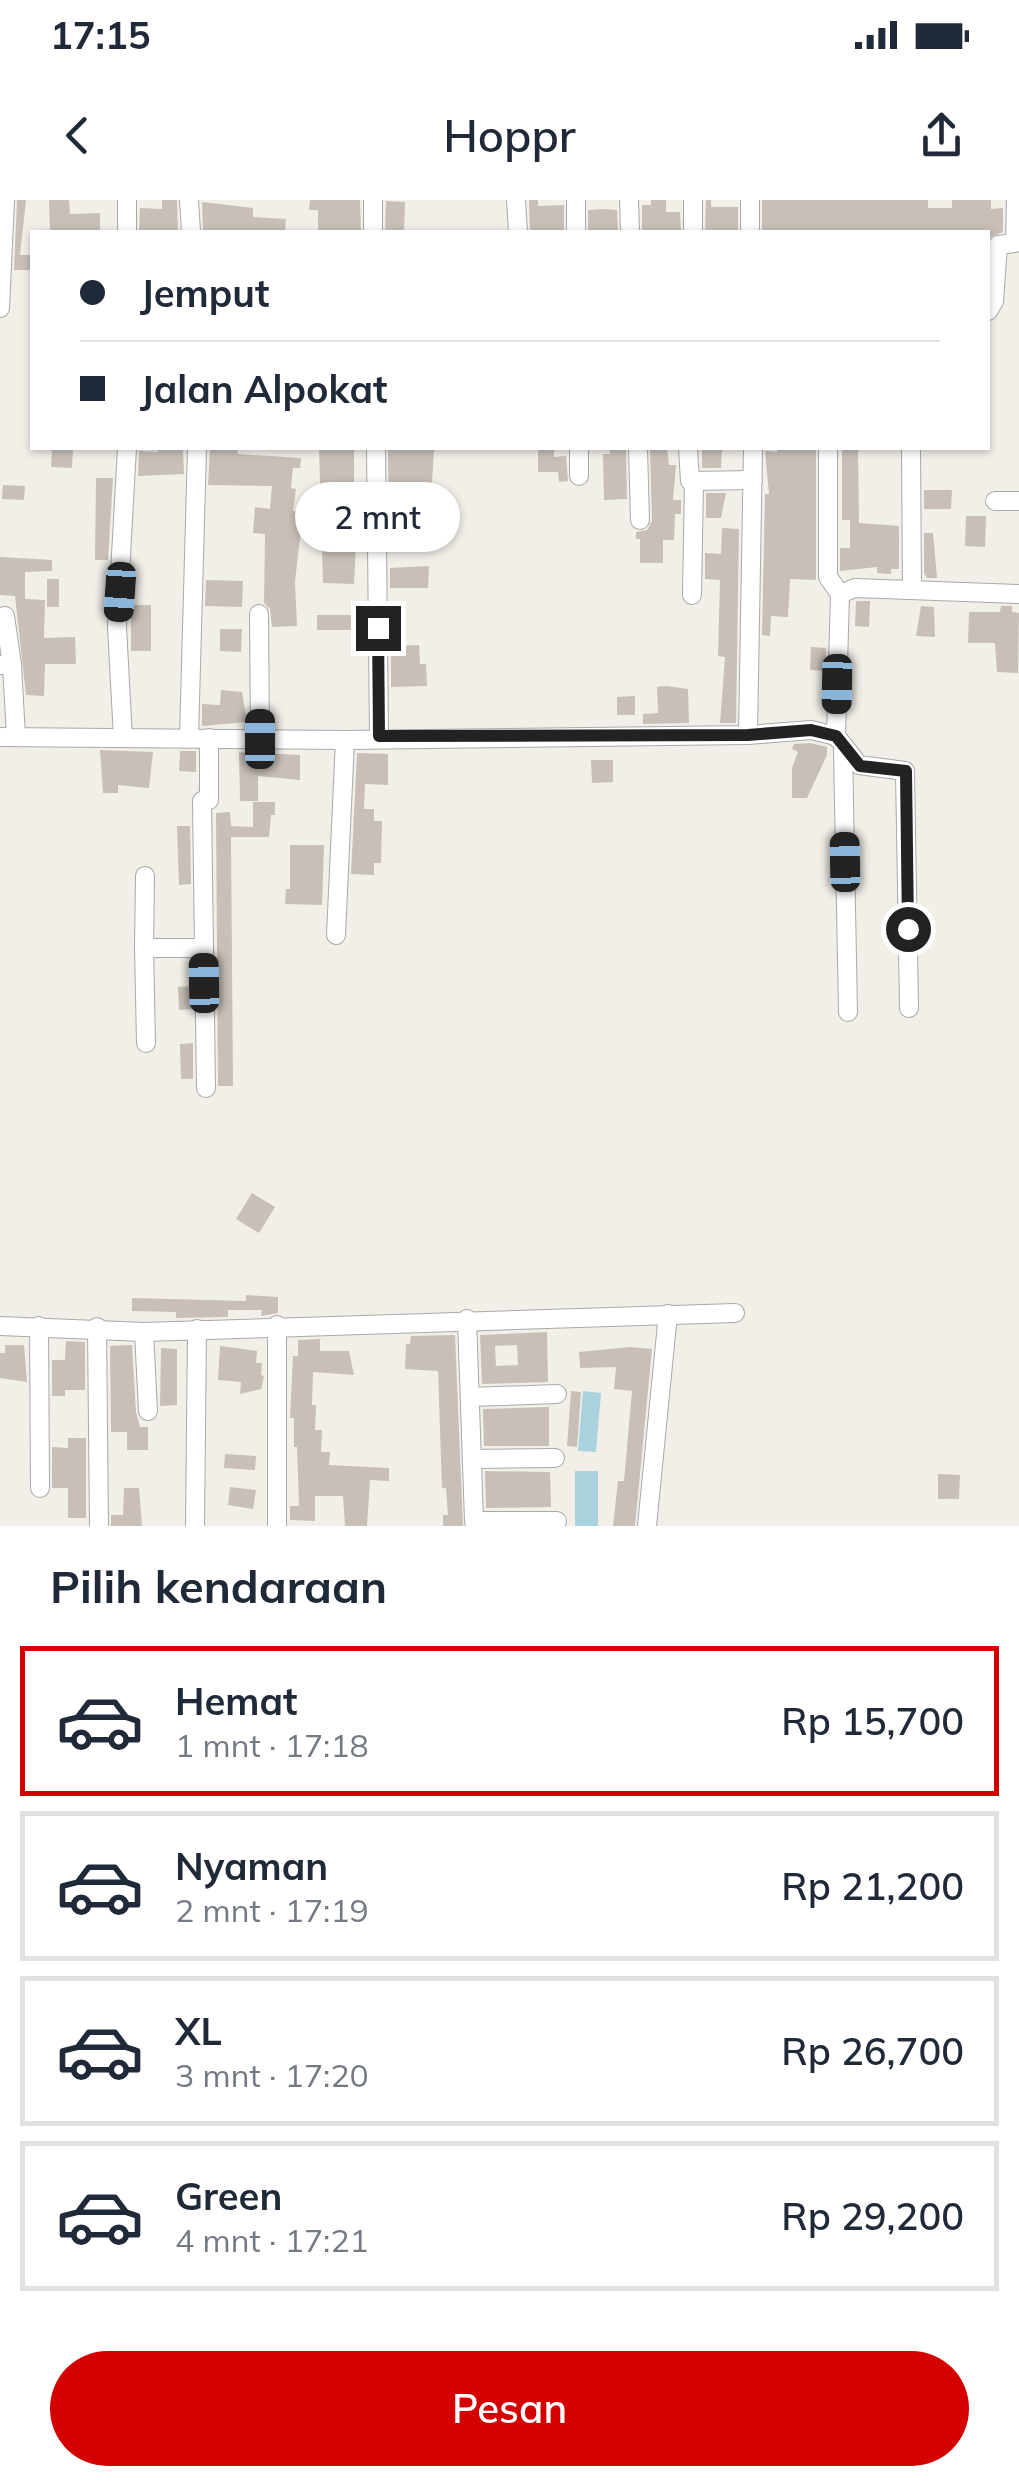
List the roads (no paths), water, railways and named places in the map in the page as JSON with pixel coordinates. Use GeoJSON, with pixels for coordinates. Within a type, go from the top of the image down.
{"type":"FeatureCollection","features":[{"type":"Feature","properties":{"kind":"street"},"geometry":{"type":"LineString","coordinates":[[0,308],[4,200]]}},
{"type":"Feature","properties":{"kind":"street"},"geometry":{"type":"LineString","coordinates":[[127,200],[127,230]]}},
{"type":"Feature","properties":{"kind":"street"},"geometry":{"type":"LineString","coordinates":[[190,200],[191,230]]}},
{"type":"Feature","properties":{"kind":"street"},"geometry":{"type":"LineString","coordinates":[[373,200],[374,230]]}},
{"type":"Feature","properties":{"kind":"street"},"geometry":{"type":"LineString","coordinates":[[516,200],[518,230]]}},
{"type":"Feature","properties":{"kind":"street"},"geometry":{"type":"LineString","coordinates":[[576,200],[576,230]]}},
{"type":"Feature","properties":{"kind":"street"},"geometry":{"type":"LineString","coordinates":[[629,200],[630,230]]}},
{"type":"Feature","properties":{"kind":"street"},"geometry":{"type":"LineString","coordinates":[[693,200],[693,230]]}},
{"type":"Feature","properties":{"kind":"street"},"geometry":{"type":"LineString","coordinates":[[750,200],[750,230]]}},
{"type":"Feature","properties":{"kind":"street"},"geometry":{"type":"LineString","coordinates":[[990,308],[994,301],[998,244],[1015,243],[1016,200]]}},
{"type":"Feature","properties":{"kind":"street"},"geometry":{"type":"LineString","coordinates":[[122,738],[117,627],[126,450]]}},
{"type":"Feature","properties":{"kind":"street"},"geometry":{"type":"LineString","coordinates":[[188,738],[197,450]]}},
{"type":"Feature","properties":{"kind":"street"},"geometry":{"type":"LineString","coordinates":[[376,450],[379,736]]}},
{"type":"Feature","properties":{"kind":"street"},"geometry":{"type":"LineString","coordinates":[[579,450],[580,476]]}},
{"type":"Feature","properties":{"kind":"street"},"geometry":{"type":"LineString","coordinates":[[638,450],[640,520]]}},
{"type":"Feature","properties":{"kind":"street"},"geometry":{"type":"LineString","coordinates":[[688,450],[688,478],[753,480]]}},
{"type":"Feature","properties":{"kind":"street"},"geometry":{"type":"LineString","coordinates":[[748,735],[753,450]]}},
{"type":"Feature","properties":{"kind":"street"},"geometry":{"type":"LineString","coordinates":[[828,450],[828,577],[840,594],[848,1012]]}},
{"type":"Feature","properties":{"kind":"street"},"geometry":{"type":"LineString","coordinates":[[911,450],[912,590]]}},
{"type":"Feature","properties":{"kind":"street"},"geometry":{"type":"LineString","coordinates":[[692,595],[694,480]]}},
{"type":"Feature","properties":{"kind":"street"},"geometry":{"type":"LineString","coordinates":[[995,501],[1019,501]]}},
{"type":"Feature","properties":{"kind":"street"},"geometry":{"type":"LineString","coordinates":[[840,594],[855,588],[1019,594]]}},
{"type":"Feature","properties":{"kind":"street"},"geometry":{"type":"LineString","coordinates":[[259,614],[260,739]]}},
{"type":"Feature","properties":{"kind":"street"},"geometry":{"type":"LineString","coordinates":[[5,616],[8,737],[344,740],[379,736],[748,735],[811,730],[840,743],[860,766],[906,771],[909,1008]]}},
{"type":"Feature","properties":{"kind":"street"},"geometry":{"type":"LineString","coordinates":[[206,1088],[202,802],[209,800],[209,738]]}},
{"type":"Feature","properties":{"kind":"street"},"geometry":{"type":"LineString","coordinates":[[336,934],[344,740]]}},
{"type":"Feature","properties":{"kind":"street"},"geometry":{"type":"LineString","coordinates":[[145,876],[146,1043]]}},
{"type":"Feature","properties":{"kind":"street"},"geometry":{"type":"LineString","coordinates":[[144,948],[204,948]]}},
{"type":"Feature","properties":{"kind":"street"},"geometry":{"type":"LineString","coordinates":[[0,1326],[98,1327],[144,1332],[277,1324],[735,1313]]}},
{"type":"Feature","properties":{"kind":"street"},"geometry":{"type":"LineString","coordinates":[[647,1526],[668,1314]]}},
{"type":"Feature","properties":{"kind":"street"},"geometry":{"type":"LineString","coordinates":[[467,1319],[474,1523],[556,1521]]}},
{"type":"Feature","properties":{"kind":"street"},"geometry":{"type":"LineString","coordinates":[[277,1324],[277,1526]]}},
{"type":"Feature","properties":{"kind":"street"},"geometry":{"type":"LineString","coordinates":[[39,1326],[40,1488]]}},
{"type":"Feature","properties":{"kind":"street"},"geometry":{"type":"LineString","coordinates":[[98,1327],[99,1526]]}},
{"type":"Feature","properties":{"kind":"street"},"geometry":{"type":"LineString","coordinates":[[195,1526],[196,1329]]}},
{"type":"Feature","properties":{"kind":"street"},"geometry":{"type":"LineString","coordinates":[[144,1332],[148,1411]]}},
{"type":"Feature","properties":{"kind":"street"},"geometry":{"type":"LineString","coordinates":[[470,1397],[557,1394]]}},
{"type":"Feature","properties":{"kind":"street"},"geometry":{"type":"LineString","coordinates":[[472,1459],[555,1458]]}},
{"type":"Feature","properties":{"kind":"water"},"geometry":{"type":"Polygon","coordinates":[[[583,1391],[601,1393],[596,1452],[578,1451],[583,1391]]]}},
{"type":"Feature","properties":{"kind":"water"},"geometry":{"type":"Polygon","coordinates":[[[575,1471],[598,1471],[598,1526],[575,1526],[575,1471]]]}}]}
